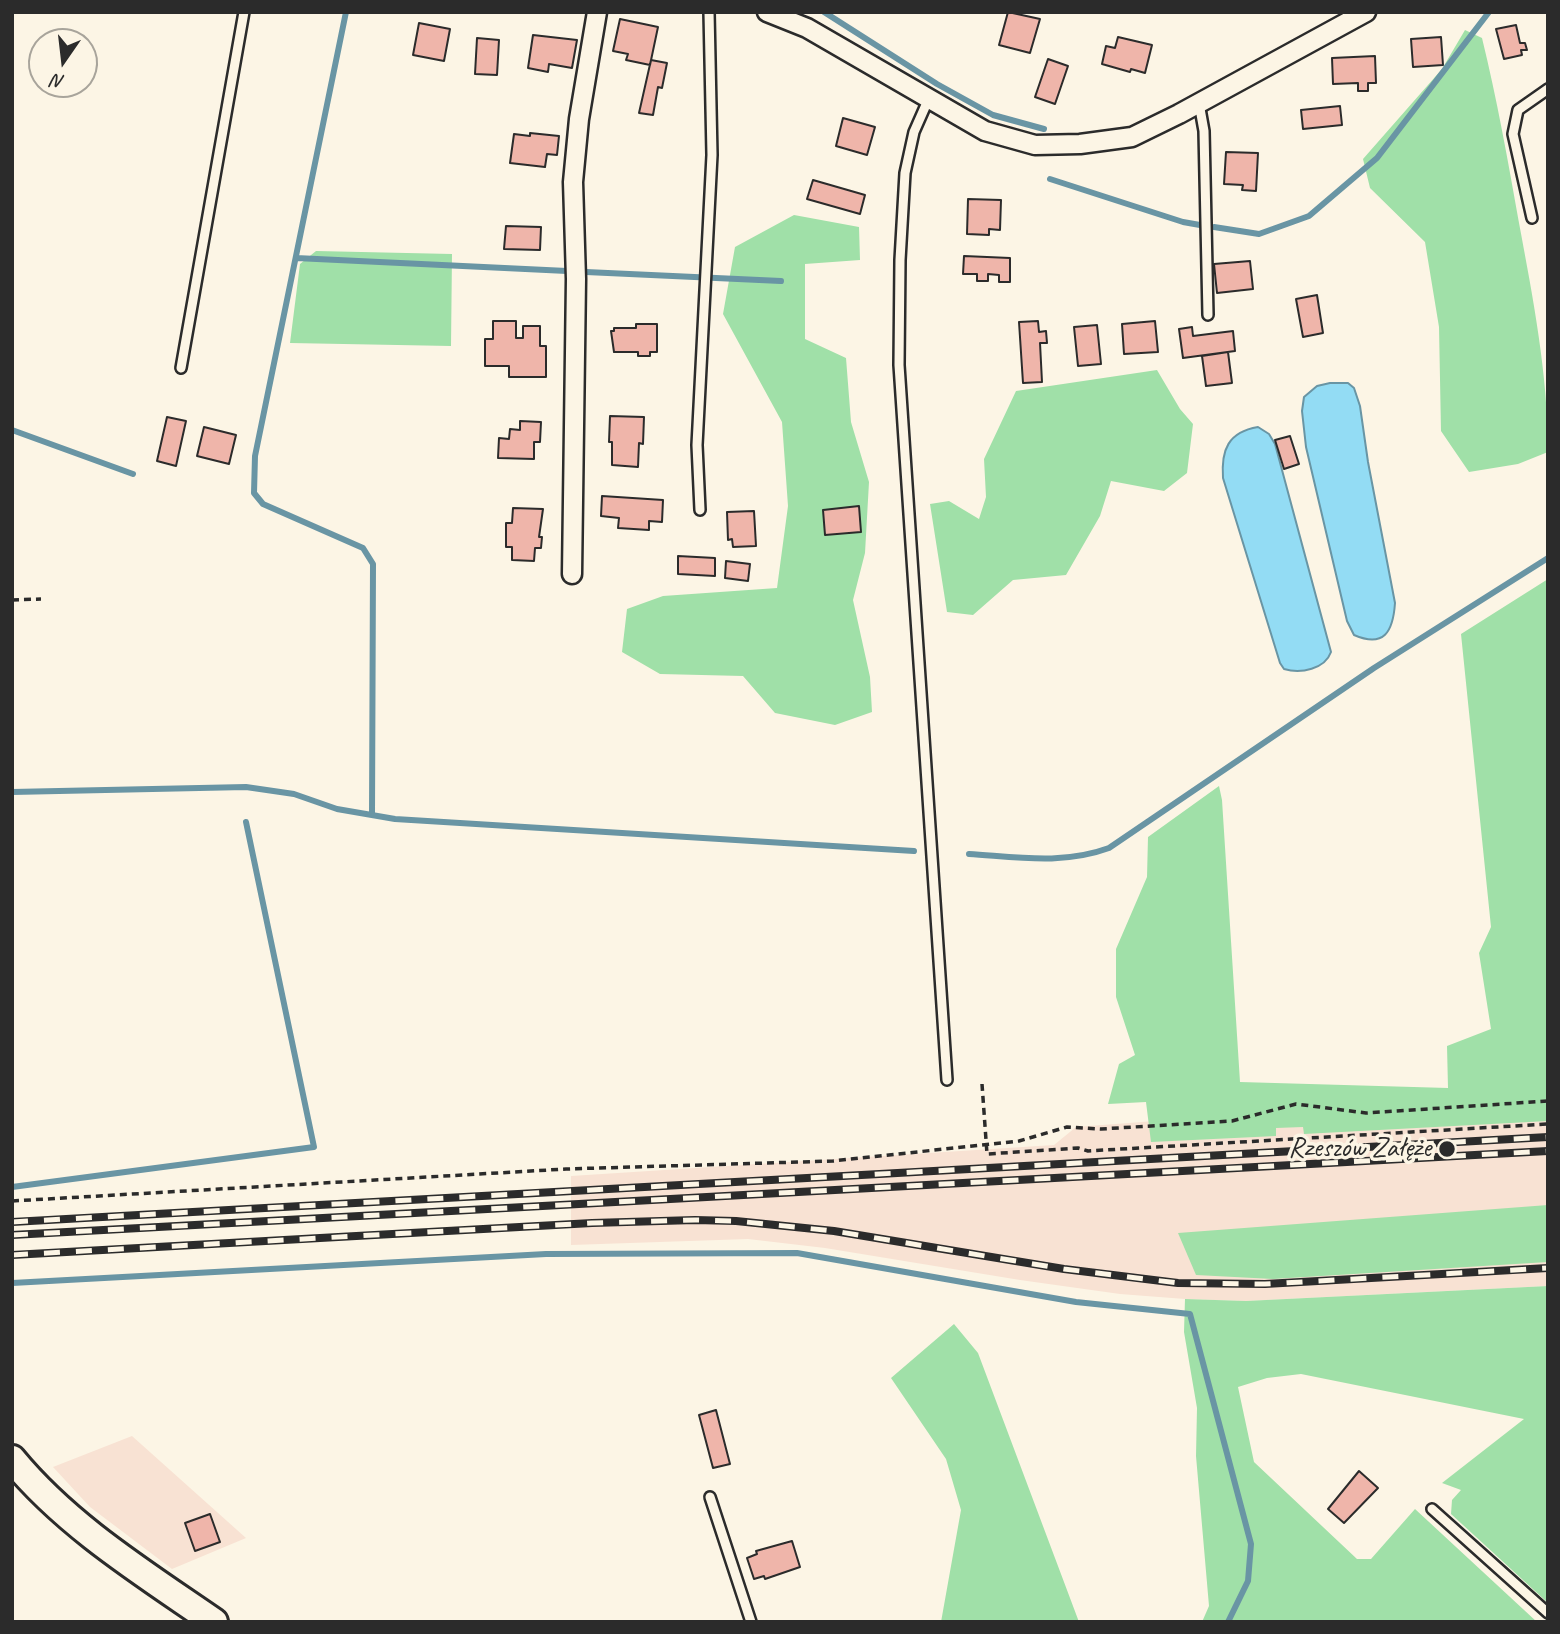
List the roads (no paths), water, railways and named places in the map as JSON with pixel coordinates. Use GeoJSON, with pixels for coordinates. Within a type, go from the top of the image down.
{"type":"FeatureCollection","features":[{"type":"Feature","properties":{"kind":"street"},"geometry":{"type":"LineString","coordinates":[[572,574],[576,279],[573,182],[579,119],[597,12]]}},
{"type":"Feature","properties":{"kind":"street"},"geometry":{"type":"LineString","coordinates":[[767,12],[807,28],[985,131],[1035,145],[1080,144],[1132,137],[1366,12]]}},
{"type":"Feature","properties":{"kind":"street"},"geometry":{"type":"LineString","coordinates":[[12,1459],[69,1517],[214,1622]]}},
{"type":"Feature","properties":{"kind":"lane"},"geometry":{"type":"LineString","coordinates":[[181,368],[244,12]]}},
{"type":"Feature","properties":{"kind":"lane"},"geometry":{"type":"LineString","coordinates":[[699,510],[697,445],[712,155],[709,12]]}},
{"type":"Feature","properties":{"kind":"lane"},"geometry":{"type":"LineString","coordinates":[[1532,218],[1513,134],[1518,110],[1548,89]]}},
{"type":"Feature","properties":{"kind":"lane"},"geometry":{"type":"LineString","coordinates":[[929,98],[914,131],[905,173],[900,260],[899,365],[947,1080]]}},
{"type":"Feature","properties":{"kind":"lane"},"geometry":{"type":"LineString","coordinates":[[1199,103],[1204,131],[1208,316]]}},
{"type":"Feature","properties":{"kind":"lane"},"geometry":{"type":"LineString","coordinates":[[710,1497],[751,1622]]}},
{"type":"Feature","properties":{"kind":"lane"},"geometry":{"type":"LineString","coordinates":[[1432,1509],[1548,1614]]}},
{"type":"Feature","properties":{"kind":"water"},"geometry":{"type":"Polygon","coordinates":[[[1348,383],[1354,388],[1360,406],[1395,603],[1389,629],[1385,635],[1373,640],[1354,635],[1347,621],[1306,447],[1302,411],[1304,397],[1317,386],[1348,383]]]}},
{"type":"Feature","properties":{"kind":"water"},"geometry":{"type":"Polygon","coordinates":[[[1258,427],[1269,434],[1275,444],[1331,652],[1324,663],[1312,669],[1284,669],[1280,663],[1223,478],[1223,459],[1228,444],[1240,433],[1258,427]]]}},
{"type":"Feature","properties":{"kind":"waterway"},"geometry":{"type":"LineString","coordinates":[[346,12],[255,456],[254,493],[263,504],[363,548],[373,564],[372,815]]}},
{"type":"Feature","properties":{"kind":"waterway"},"geometry":{"type":"LineString","coordinates":[[824,12],[937,84],[993,115],[1044,129]]}},
{"type":"Feature","properties":{"kind":"waterway"},"geometry":{"type":"LineString","coordinates":[[1214,227],[1259,234],[1309,216],[1377,158],[1489,12]]}},
{"type":"Feature","properties":{"kind":"waterway"},"geometry":{"type":"LineString","coordinates":[[1050,179],[1183,222],[1200,225]]}},
{"type":"Feature","properties":{"kind":"waterway"},"geometry":{"type":"LineString","coordinates":[[296,258],[567,271]]}},
{"type":"Feature","properties":{"kind":"waterway"},"geometry":{"type":"LineString","coordinates":[[586,272],[781,281]]}},
{"type":"Feature","properties":{"kind":"waterway"},"geometry":{"type":"LineString","coordinates":[[12,430],[133,474]]}},
{"type":"Feature","properties":{"kind":"waterway"},"geometry":{"type":"LineString","coordinates":[[969,854],[1057,858],[1074,857],[1109,848],[1374,668],[1548,558]]}},
{"type":"Feature","properties":{"kind":"waterway"},"geometry":{"type":"LineString","coordinates":[[12,792],[246,787],[294,794],[337,809],[395,819],[914,851]]}},
{"type":"Feature","properties":{"kind":"waterway"},"geometry":{"type":"LineString","coordinates":[[12,1187],[314,1147],[246,822]]}},
{"type":"Feature","properties":{"kind":"waterway"},"geometry":{"type":"LineString","coordinates":[[12,1283],[546,1254],[797,1253],[1076,1302],[1190,1314],[1251,1544],[1248,1581],[1228,1622]]}},
{"type":"Feature","properties":{"kind":"railway"},"geometry":{"type":"LineString","coordinates":[[12,1222],[1548,1137]]}},
{"type":"Feature","properties":{"kind":"railway"},"geometry":{"type":"LineString","coordinates":[[12,1235],[1548,1151]]}},
{"type":"Feature","properties":{"kind":"railway"},"geometry":{"type":"LineString","coordinates":[[12,1255],[592,1223],[695,1220],[736,1221],[834,1231],[1064,1269],[1178,1283],[1265,1284],[1548,1268]]}},
{"type":"Feature","properties":{"kind":"place","name":"Rzeszów Załęże"},"geometry":{"type":"Point","coordinates":[1447,1149]}}]}
